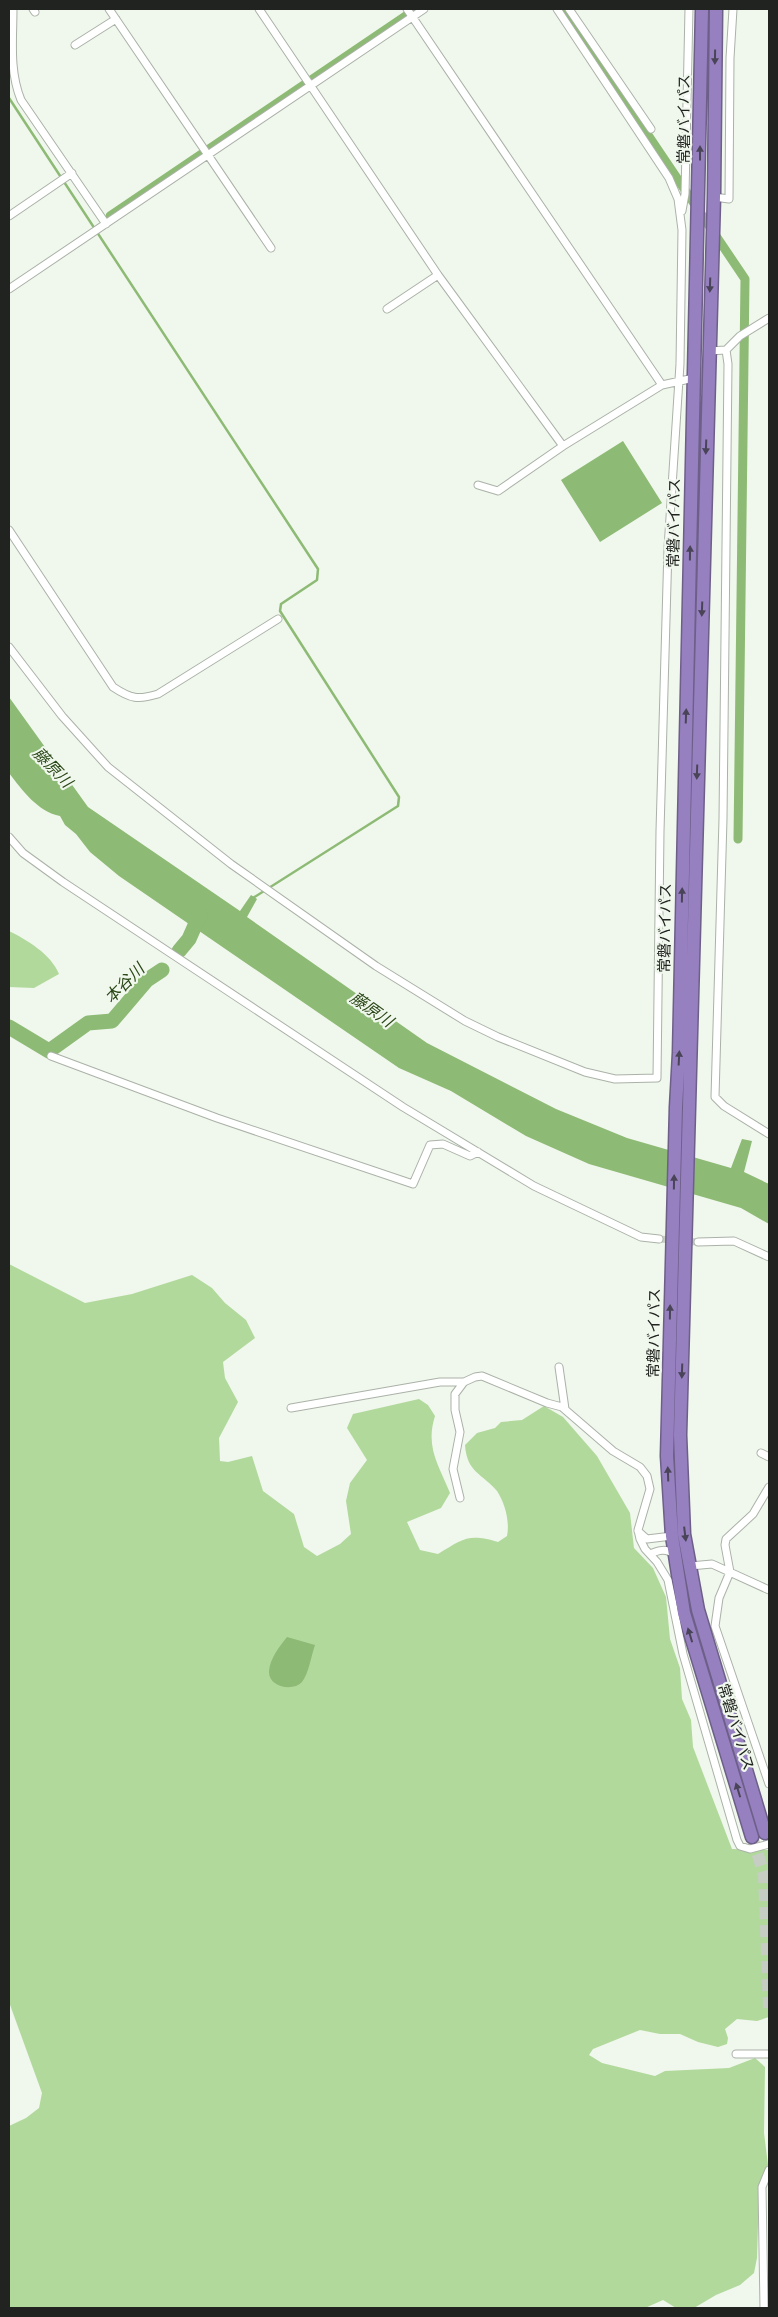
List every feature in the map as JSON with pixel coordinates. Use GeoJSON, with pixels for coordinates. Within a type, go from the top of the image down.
{"type":"FeatureCollection","features":[{"type":"Feature","properties":{"kind":"highway","name":"常磐バイパス"},"geometry":{"type":"LineString","coordinates":[[702,9],[700,202],[667,1456],[672,1536],[684,1613],[752,1837]]}},
{"type":"Feature","properties":{"kind":"highway","name":"常磐バイパス"},"geometry":{"type":"LineString","coordinates":[[716,9],[714,197],[708,351],[680,1434],[684,1534],[698,1610],[767,1838]]}},
{"type":"Feature","properties":{"kind":"street"},"geometry":{"type":"LineString","coordinates":[[13,9],[11,68],[22,100],[106,224]]}},
{"type":"Feature","properties":{"kind":"street"},"geometry":{"type":"LineString","coordinates":[[109,9],[270,248]]}},
{"type":"Feature","properties":{"kind":"street"},"geometry":{"type":"LineString","coordinates":[[258,9],[438,275],[563,446]]}},
{"type":"Feature","properties":{"kind":"street"},"geometry":{"type":"LineString","coordinates":[[407,9],[662,385]]}},
{"type":"Feature","properties":{"kind":"street"},"geometry":{"type":"LineString","coordinates":[[9,289],[424,9]]}},
{"type":"Feature","properties":{"kind":"street"},"geometry":{"type":"LineString","coordinates":[[9,647],[62,716],[108,767],[231,864],[376,966],[465,1021],[498,1037],[584,1072],[615,1079],[657,1078],[660,831],[668,548],[680,364],[680,217],[674,188],[669,178],[557,9]]}},
{"type":"Feature","properties":{"kind":"street"},"geometry":{"type":"LineString","coordinates":[[569,9],[651,129]]}},
{"type":"Feature","properties":{"kind":"street"},"geometry":{"type":"LineString","coordinates":[[680,217],[685,194],[689,9]]}},
{"type":"Feature","properties":{"kind":"street"},"geometry":{"type":"LineString","coordinates":[[714,197],[728,199],[732,9]]}},
{"type":"Feature","properties":{"kind":"street"},"geometry":{"type":"LineString","coordinates":[[75,45],[116,19]]}},
{"type":"Feature","properties":{"kind":"street"},"geometry":{"type":"LineString","coordinates":[[9,216],[72,173]]}},
{"type":"Feature","properties":{"kind":"street"},"geometry":{"type":"LineString","coordinates":[[387,309],[438,275]]}},
{"type":"Feature","properties":{"kind":"street"},"geometry":{"type":"LineString","coordinates":[[708,351],[726,350],[740,336],[769,318]]}},
{"type":"Feature","properties":{"kind":"street"},"geometry":{"type":"LineString","coordinates":[[726,350],[728,364],[723,819],[716,1097],[724,1106],[769,1134]]}},
{"type":"Feature","properties":{"kind":"street"},"geometry":{"type":"LineString","coordinates":[[478,485],[498,491],[563,446],[662,385],[694,378]]}},
{"type":"Feature","properties":{"kind":"street"},"geometry":{"type":"LineString","coordinates":[[9,530],[113,687],[126,696],[142,699],[158,694],[278,619]]}},
{"type":"Feature","properties":{"kind":"street"},"geometry":{"type":"LineString","coordinates":[[9,837],[23,853],[148,940],[403,1107],[534,1186],[641,1237],[659,1239]]}},
{"type":"Feature","properties":{"kind":"street"},"geometry":{"type":"LineString","coordinates":[[51,1056],[217,1118],[413,1184],[430,1145],[443,1144],[470,1156],[478,1152]]}},
{"type":"Feature","properties":{"kind":"street"},"geometry":{"type":"LineString","coordinates":[[698,1242],[734,1241],[769,1257]]}},
{"type":"Feature","properties":{"kind":"street"},"geometry":{"type":"LineString","coordinates":[[559,1367],[565,1409]]}},
{"type":"Feature","properties":{"kind":"street"},"geometry":{"type":"LineString","coordinates":[[291,1408],[440,1382],[464,1382],[482,1376],[565,1409],[613,1451],[643,1471],[650,1489],[638,1530],[640,1539],[668,1580],[683,1654],[736,1840],[740,1846],[750,1849],[767,1838]]}},
{"type":"Feature","properties":{"kind":"street"},"geometry":{"type":"LineString","coordinates":[[460,1498],[453,1469],[460,1432],[454,1400],[455,1394],[464,1382]]}},
{"type":"Feature","properties":{"kind":"street"},"geometry":{"type":"LineString","coordinates":[[761,1453],[769,1456]]}},
{"type":"Feature","properties":{"kind":"street"},"geometry":{"type":"LineString","coordinates":[[769,1487],[753,1514],[726,1539],[725,1544],[730,1572],[719,1598],[715,1626],[769,1784]]}},
{"type":"Feature","properties":{"kind":"street"},"geometry":{"type":"LineString","coordinates":[[638,1530],[647,1539],[672,1536]]}},
{"type":"Feature","properties":{"kind":"street"},"geometry":{"type":"LineString","coordinates":[[650,1554],[658,1550],[665,1550],[675,1555]]}},
{"type":"Feature","properties":{"kind":"street"},"geometry":{"type":"LineString","coordinates":[[690,1566],[712,1564],[769,1590]]}},
{"type":"Feature","properties":{"kind":"street"},"geometry":{"type":"LineString","coordinates":[[736,2054],[769,2054]]}},
{"type":"Feature","properties":{"kind":"street"},"geometry":{"type":"LineString","coordinates":[[764,2308],[762,2187],[769,2170]]}},
{"type":"Feature","properties":{"kind":"shaded area"},"geometry":{"type":"Polygon","coordinates":[[[9,931],[31,943],[44,954],[59,974],[34,988],[9,987],[9,931]]]}},
{"type":"Feature","properties":{"kind":"shaded area"},"geometry":{"type":"Polygon","coordinates":[[[9,1264],[85,1303],[132,1294],[192,1275],[212,1288],[225,1303],[246,1320],[255,1338],[223,1362],[225,1378],[238,1402],[219,1438],[220,1461],[228,1462],[252,1456],[263,1491],[294,1514],[304,1547],[317,1556],[340,1544],[351,1534],[346,1501],[350,1483],[367,1460],[347,1428],[353,1414],[419,1399],[428,1405],[435,1416],[432,1427],[432,1447],[450,1493],[441,1508],[407,1522],[420,1550],[438,1554],[466,1539],[479,1538],[498,1542],[507,1536],[507,1519],[500,1496],[476,1472],[466,1454],[465,1445],[477,1433],[495,1428],[501,1422],[522,1420],[544,1406],[563,1417],[597,1456],[630,1513],[634,1548],[653,1568],[666,1597],[670,1639],[680,1668],[682,1699],[691,1720],[693,1747],[732,1849],[769,1850],[769,2017],[757,2021],[737,2019],[725,2029],[728,2038],[727,2044],[718,2047],[698,2042],[680,2034],[660,2034],[640,2030],[593,2049],[589,2055],[602,2063],[655,2076],[665,2071],[729,2068],[755,2058],[765,2067],[764,2133],[768,2165],[760,2181],[757,2258],[754,2273],[740,2285],[716,2295],[694,2308],[676,2308],[663,2300],[645,2308],[9,2308],[9,2126],[26,2118],[39,2108],[42,2093],[9,2002],[9,1264]]]}},
{"type":"Feature","properties":{"kind":"water"},"geometry":{"type":"Polygon","coordinates":[[[623,441],[662,503],[600,542],[561,480],[623,441]]]}},
{"type":"Feature","properties":{"kind":"water","name":"藤原川"},"geometry":{"type":"Polygon","coordinates":[[[9,697],[88,807],[240,911],[251,895],[257,899],[247,917],[427,1043],[556,1109],[627,1138],[731,1168],[742,1139],[752,1141],[744,1172],[769,1184],[769,1224],[741,1208],[589,1164],[526,1136],[451,1091],[399,1068],[119,876],[90,852],[76,834],[65,825],[60,816],[45,810],[31,799],[9,773],[9,697]]]}},
{"type":"Feature","properties":{"kind":"water"},"geometry":{"type":"Polygon","coordinates":[[[287,1637],[315,1645],[302,1682],[293,1687],[282,1686],[272,1681],[269,1671],[273,1657],[287,1637]]]}},
{"type":"Feature","properties":{"kind":"waterway"},"geometry":{"type":"LineString","coordinates":[[110,216],[416,9]]}},
{"type":"Feature","properties":{"kind":"waterway"},"geometry":{"type":"LineString","coordinates":[[563,9],[745,279],[738,839]]}},
{"type":"Feature","properties":{"kind":"waterway"},"geometry":{"type":"LineString","coordinates":[[9,98],[318,569],[317,580],[281,604],[280,611],[399,797],[398,806],[253,898]]}},
{"type":"Feature","properties":{"kind":"waterway","name":"本谷川"},"geometry":{"type":"LineString","coordinates":[[179,951],[189,939],[200,914]]}},
{"type":"Feature","properties":{"kind":"waterway","name":"本谷川"},"geometry":{"type":"LineString","coordinates":[[9,1027],[49,1051],[88,1023],[112,1021],[147,980],[162,970]]}},
{"type":"Feature","properties":{"kind":"tunnel"},"geometry":{"type":"LineString","coordinates":[[659,1239],[698,1242]]}},
{"type":"Feature","properties":{"kind":"tunnel"},"geometry":{"type":"LineString","coordinates":[[752,1837],[764,1874],[769,2008]]}}]}
